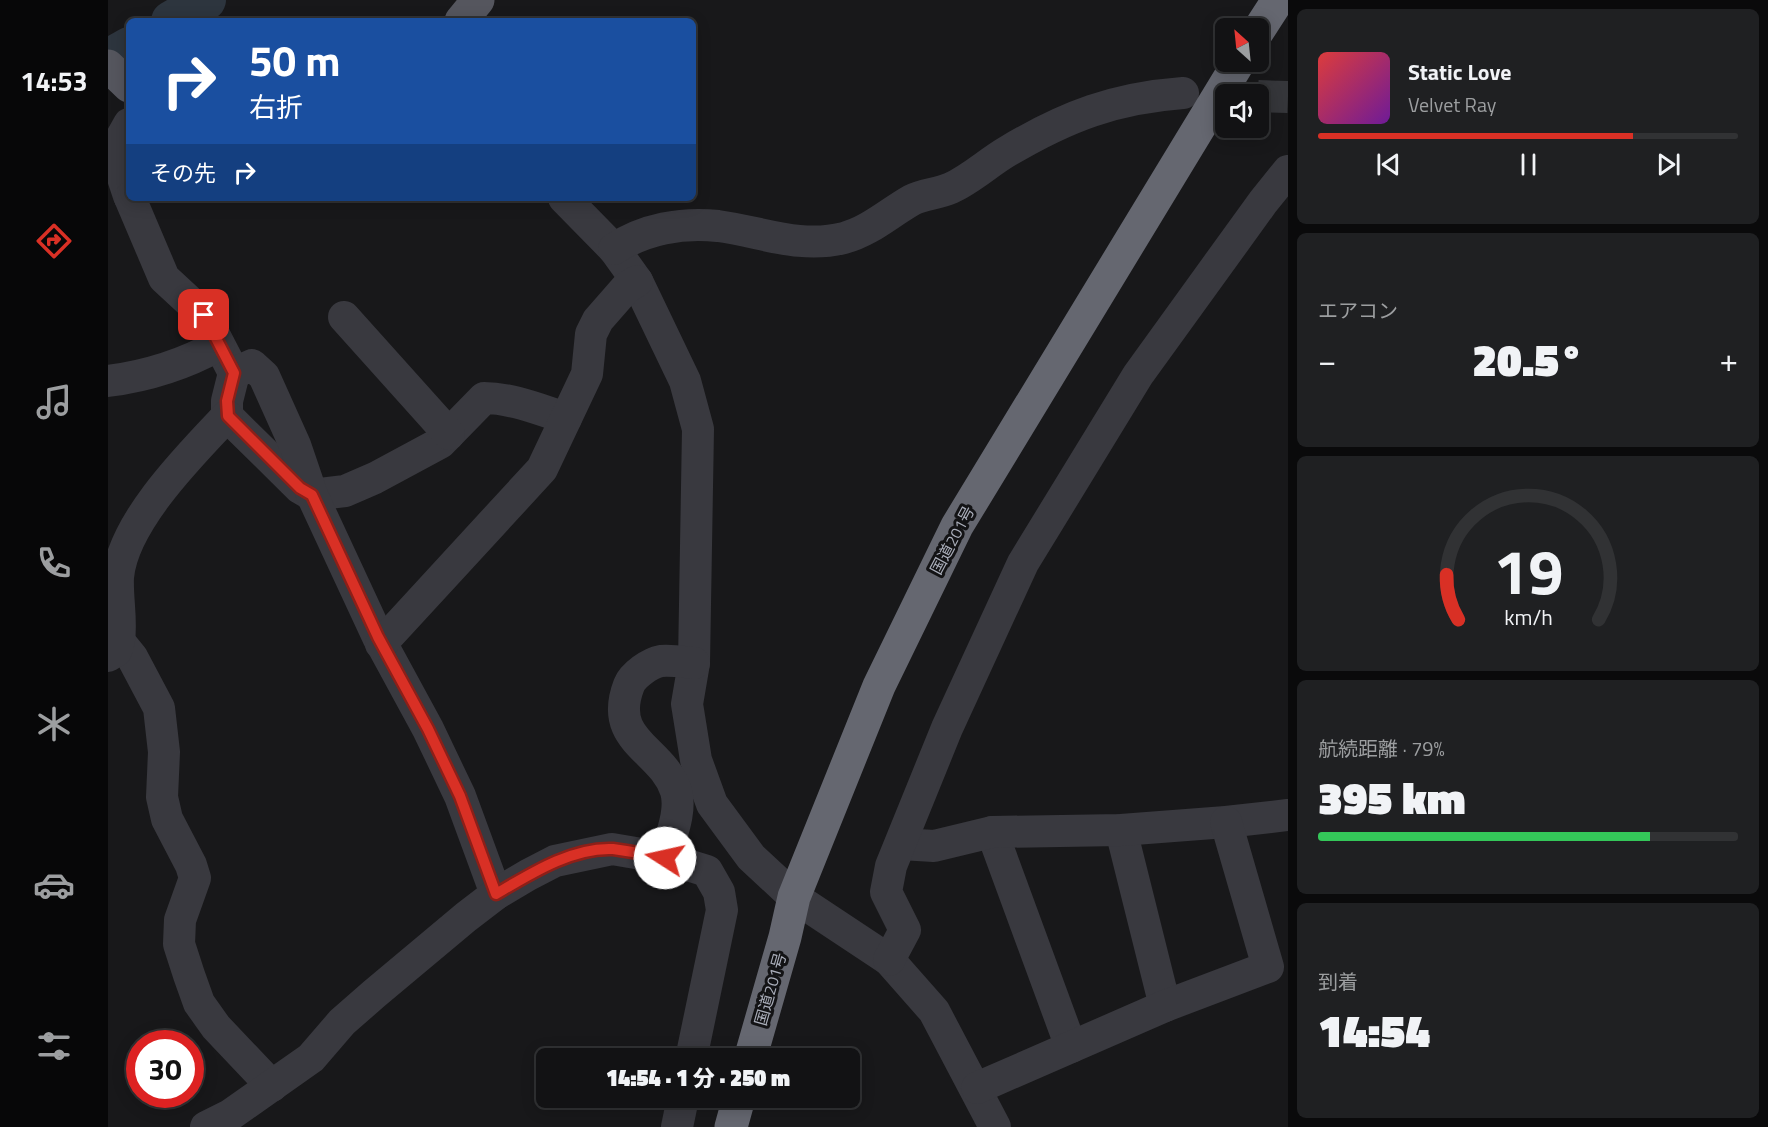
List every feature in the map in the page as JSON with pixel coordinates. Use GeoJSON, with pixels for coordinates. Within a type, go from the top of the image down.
{"type":"FeatureCollection","features":[{"type":"Feature","properties":{"kind":"highway"},"geometry":{"type":"LineString","coordinates":[[1266,18],[1278,0]]}},
{"type":"Feature","properties":{"kind":"highway","name":"国道201号"},"geometry":{"type":"LineString","coordinates":[[753,1048],[794,897],[879,686],[957,526],[1233,72]]}},
{"type":"Feature","properties":{"kind":"highway"},"geometry":{"type":"LineString","coordinates":[[731,1127],[736,1108]]}},
{"type":"Feature","properties":{"kind":"main road"},"geometry":{"type":"LineString","coordinates":[[463,18],[478,0]]}},
{"type":"Feature","properties":{"kind":"main road"},"geometry":{"type":"LineString","coordinates":[[108,66],[126,83]]}},
{"type":"Feature","properties":{"kind":"street"},"geometry":{"type":"LineString","coordinates":[[614,249],[631,238],[647,232],[687,226],[717,226],[791,241],[824,243],[849,236],[884,219],[913,200],[951,188],[1016,147],[1089,110],[1148,96],[1184,93]]}},
{"type":"Feature","properties":{"kind":"street"},"geometry":{"type":"LineString","coordinates":[[126,129],[119,142],[121,172],[126,186]]}},
{"type":"Feature","properties":{"kind":"street"},"geometry":{"type":"LineString","coordinates":[[889,960],[905,930],[886,892],[891,866],[947,728],[1023,563],[1138,375],[1288,171]]}},
{"type":"Feature","properties":{"kind":"street"},"geometry":{"type":"LineString","coordinates":[[132,201],[164,278],[204,315],[234,373],[227,401],[228,416],[189,456],[127,543],[118,577],[114,649],[132,657],[159,708],[164,752],[162,798],[167,819],[191,865],[195,878],[180,920],[179,944],[199,1003],[216,1027],[272,1086]]}},
{"type":"Feature","properties":{"kind":"street"},"geometry":{"type":"LineString","coordinates":[[567,201],[614,249],[637,281],[685,381],[698,429],[694,663],[687,704],[696,760],[712,804],[751,857],[794,897],[889,960],[934,1011],[977,1088],[995,1127]]}},
{"type":"Feature","properties":{"kind":"street"},"geometry":{"type":"LineString","coordinates":[[381,644],[542,469],[587,374],[591,334],[626,288],[637,281]]}},
{"type":"Feature","properties":{"kind":"street"},"geometry":{"type":"LineString","coordinates":[[344,317],[448,434]]}},
{"type":"Feature","properties":{"kind":"street"},"geometry":{"type":"LineString","coordinates":[[108,381],[155,372],[203,354],[219,345]]}},
{"type":"Feature","properties":{"kind":"street"},"geometry":{"type":"LineString","coordinates":[[234,373],[252,365],[264,376],[286,454],[312,495],[381,644],[428,729],[460,796],[496,894]]}},
{"type":"Feature","properties":{"kind":"street"},"geometry":{"type":"LineString","coordinates":[[312,495],[345,490],[375,478],[440,443],[484,398],[495,398],[566,418]]}},
{"type":"Feature","properties":{"kind":"street"},"geometry":{"type":"LineString","coordinates":[[228,416],[286,454]]}},
{"type":"Feature","properties":{"kind":"street"},"geometry":{"type":"LineString","coordinates":[[665,858],[678,810],[676,792],[666,771],[642,748],[627,725],[623,701],[632,678],[647,668],[661,661],[694,663]]}},
{"type":"Feature","properties":{"kind":"street"},"geometry":{"type":"LineString","coordinates":[[900,844],[933,846],[992,831],[1121,830],[1288,815]]}},
{"type":"Feature","properties":{"kind":"street"},"geometry":{"type":"LineString","coordinates":[[977,1088],[1165,1006],[1268,967],[1226,822]]}},
{"type":"Feature","properties":{"kind":"street"},"geometry":{"type":"LineString","coordinates":[[1121,830],[1165,1006]]}},
{"type":"Feature","properties":{"kind":"street"},"geometry":{"type":"LineString","coordinates":[[992,831],[1071,1047]]}},
{"type":"Feature","properties":{"kind":"street"},"geometry":{"type":"LineString","coordinates":[[206,1127],[230,1115],[311,1058],[342,1022],[496,894],[555,861],[585,853],[612,849],[665,858],[707,871],[719,892],[722,910],[693,1048]]}},
{"type":"Feature","properties":{"kind":"street"},"geometry":{"type":"LineString","coordinates":[[677,1127],[681,1108]]}},
{"type":"Feature","properties":{"kind":"waterway"},"geometry":{"type":"LineString","coordinates":[[176,18],[206,0]]}},
{"type":"Feature","properties":{"kind":"waterway"},"geometry":{"type":"LineString","coordinates":[[108,59],[126,49]]}},
{"type":"Feature","properties":{"kind":"tunnel"},"geometry":{"type":"LineString","coordinates":[[1269,96],[1288,97]]}},
{"type":"Feature","properties":{"kind":"route"},"geometry":{"type":"LineString","coordinates":[[204,315],[234,373],[227,401],[228,416],[300,488],[312,495],[378,637],[428,729],[460,796],[496,894],[555,861],[585,853],[612,849],[665,858]]}}]}
